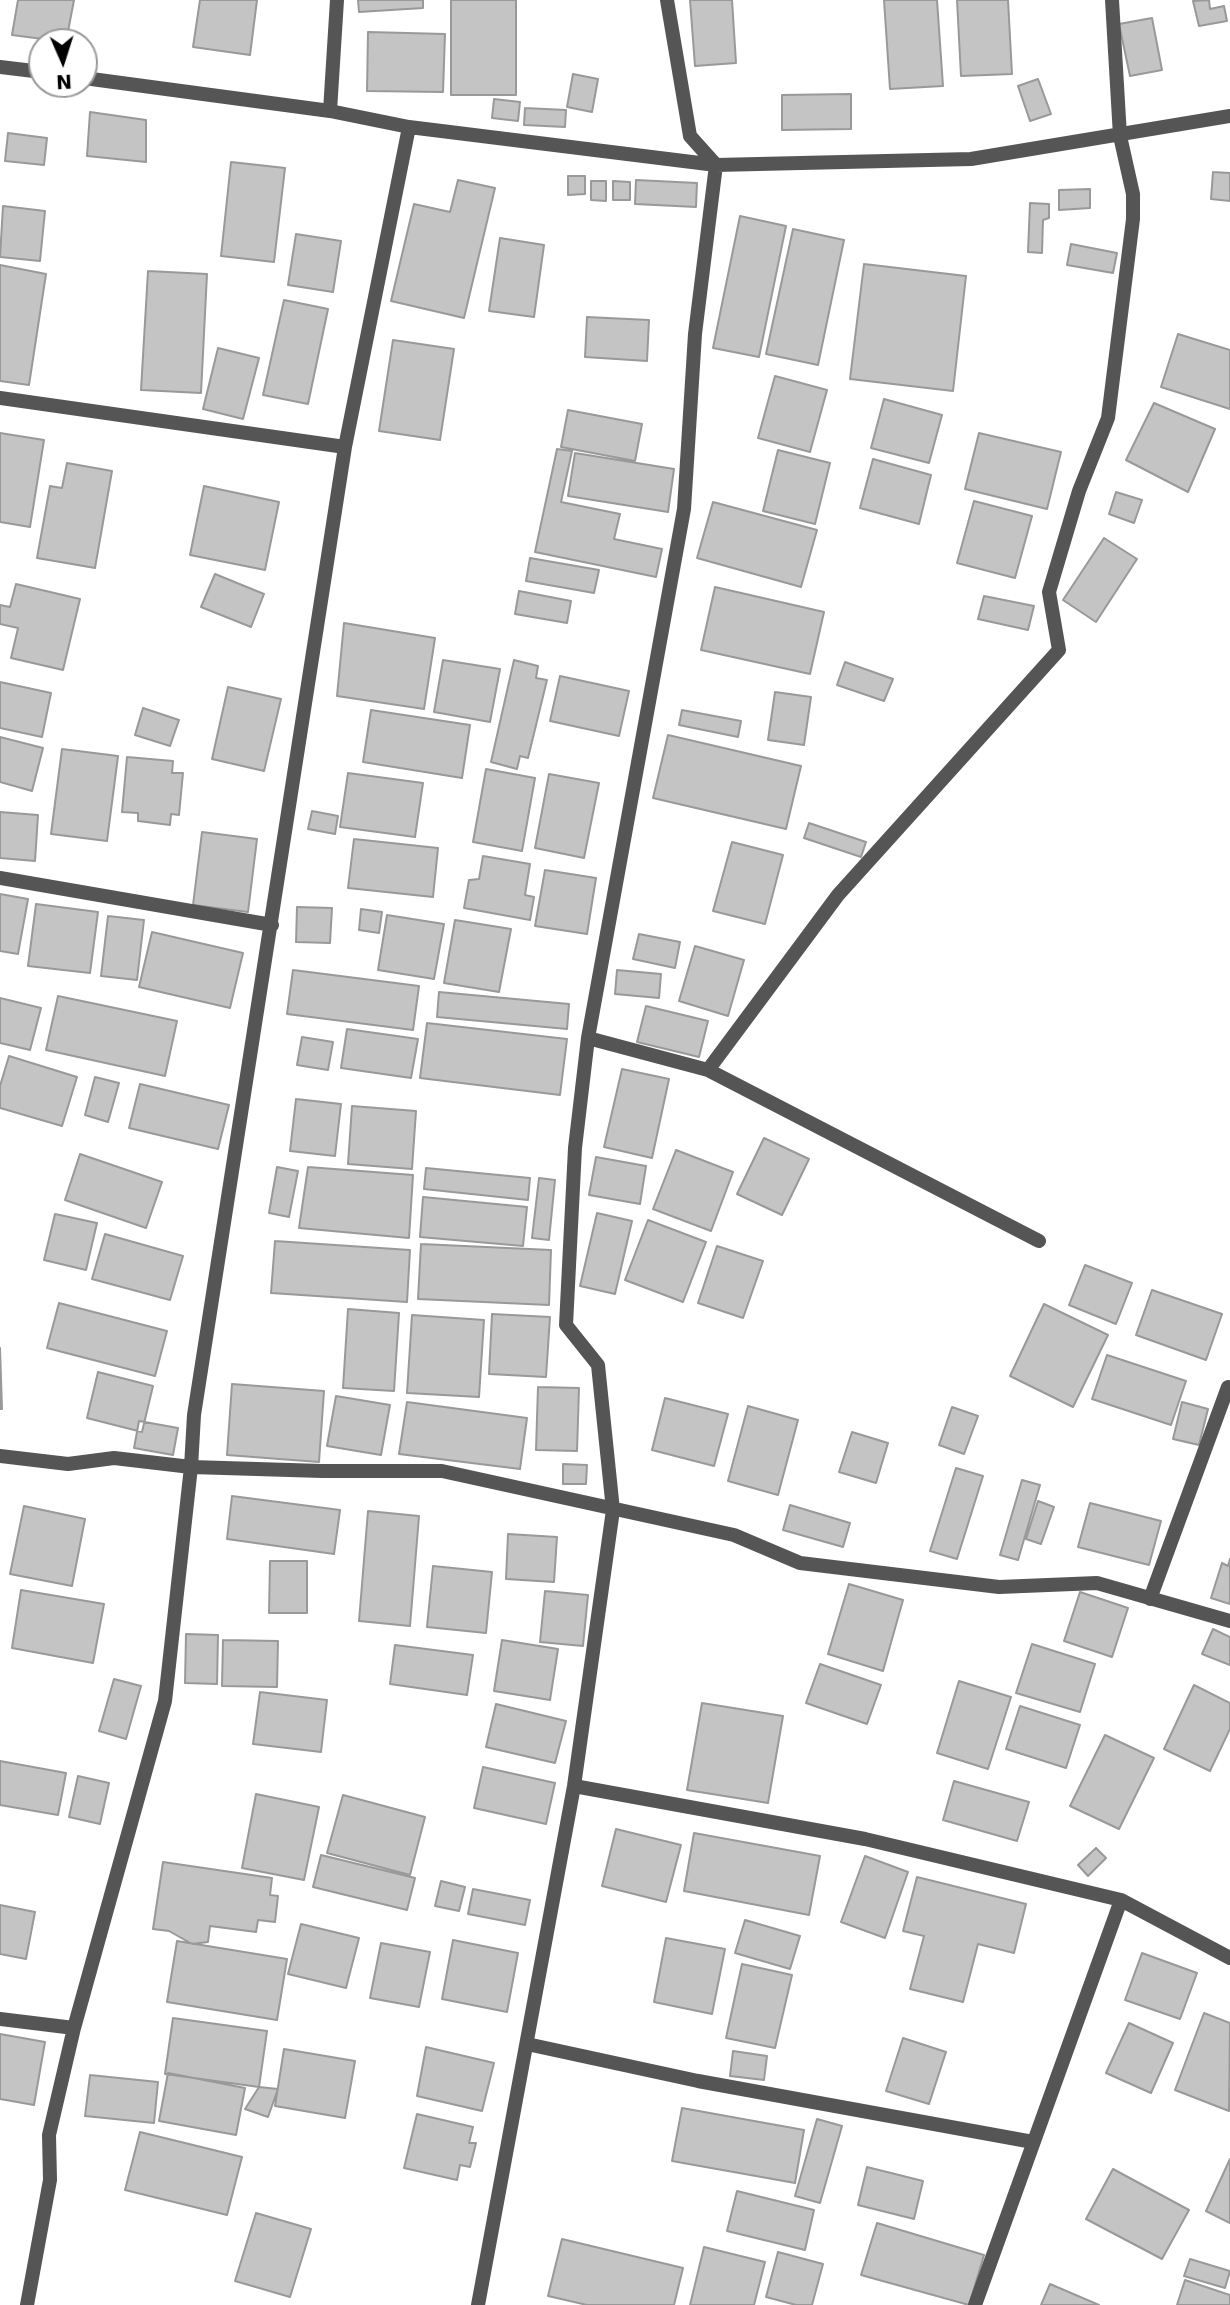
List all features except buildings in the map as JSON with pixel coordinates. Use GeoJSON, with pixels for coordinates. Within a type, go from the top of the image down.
{"type":"FeatureCollection","features":[{"type":"Feature","properties":{"kind":"street"},"geometry":{"type":"LineString","coordinates":[[330,111],[337,0]]}},
{"type":"Feature","properties":{"kind":"street"},"geometry":{"type":"LineString","coordinates":[[478,2305],[574,1786],[613,1510],[598,1365],[566,1325],[575,1148],[589,1038],[684,509],[695,334],[716,165],[690,136],[667,0]]}},
{"type":"Feature","properties":{"kind":"street"},"geometry":{"type":"LineString","coordinates":[[708,1070],[838,895],[1059,650],[1049,592],[1079,491],[1108,418],[1133,219],[1133,194],[1120,135],[1112,0]]}},
{"type":"Feature","properties":{"kind":"street"},"geometry":{"type":"LineString","coordinates":[[0,67],[28,70]]}},
{"type":"Feature","properties":{"kind":"street"},"geometry":{"type":"LineString","coordinates":[[98,80],[330,111],[409,127],[716,165],[971,159],[1230,116]]}},
{"type":"Feature","properties":{"kind":"street"},"geometry":{"type":"LineString","coordinates":[[27,2305],[50,2180],[49,2135],[74,2028],[165,1701],[191,1467],[194,1415],[345,447],[409,127]]}},
{"type":"Feature","properties":{"kind":"street"},"geometry":{"type":"LineString","coordinates":[[0,398],[345,447]]}},
{"type":"Feature","properties":{"kind":"street"},"geometry":{"type":"LineString","coordinates":[[0,878],[272,925]]}},
{"type":"Feature","properties":{"kind":"street"},"geometry":{"type":"LineString","coordinates":[[589,1038],[708,1070],[1039,1241]]}},
{"type":"Feature","properties":{"kind":"street"},"geometry":{"type":"LineString","coordinates":[[1150,1599],[1228,1387]]}},
{"type":"Feature","properties":{"kind":"street"},"geometry":{"type":"LineString","coordinates":[[0,1456],[68,1464],[114,1458],[191,1467],[442,1471],[734,1535],[800,1563],[999,1587],[1097,1583],[1230,1621]]}},
{"type":"Feature","properties":{"kind":"street"},"geometry":{"type":"LineString","coordinates":[[574,1786],[864,1839],[1121,1900],[1230,1958]]}},
{"type":"Feature","properties":{"kind":"street"},"geometry":{"type":"LineString","coordinates":[[975,2305],[1121,1900]]}},
{"type":"Feature","properties":{"kind":"street"},"geometry":{"type":"LineString","coordinates":[[0,2019],[74,2028]]}},
{"type":"Feature","properties":{"kind":"street"},"geometry":{"type":"LineString","coordinates":[[527,2044],[698,2081],[1033,2141]]}}]}
